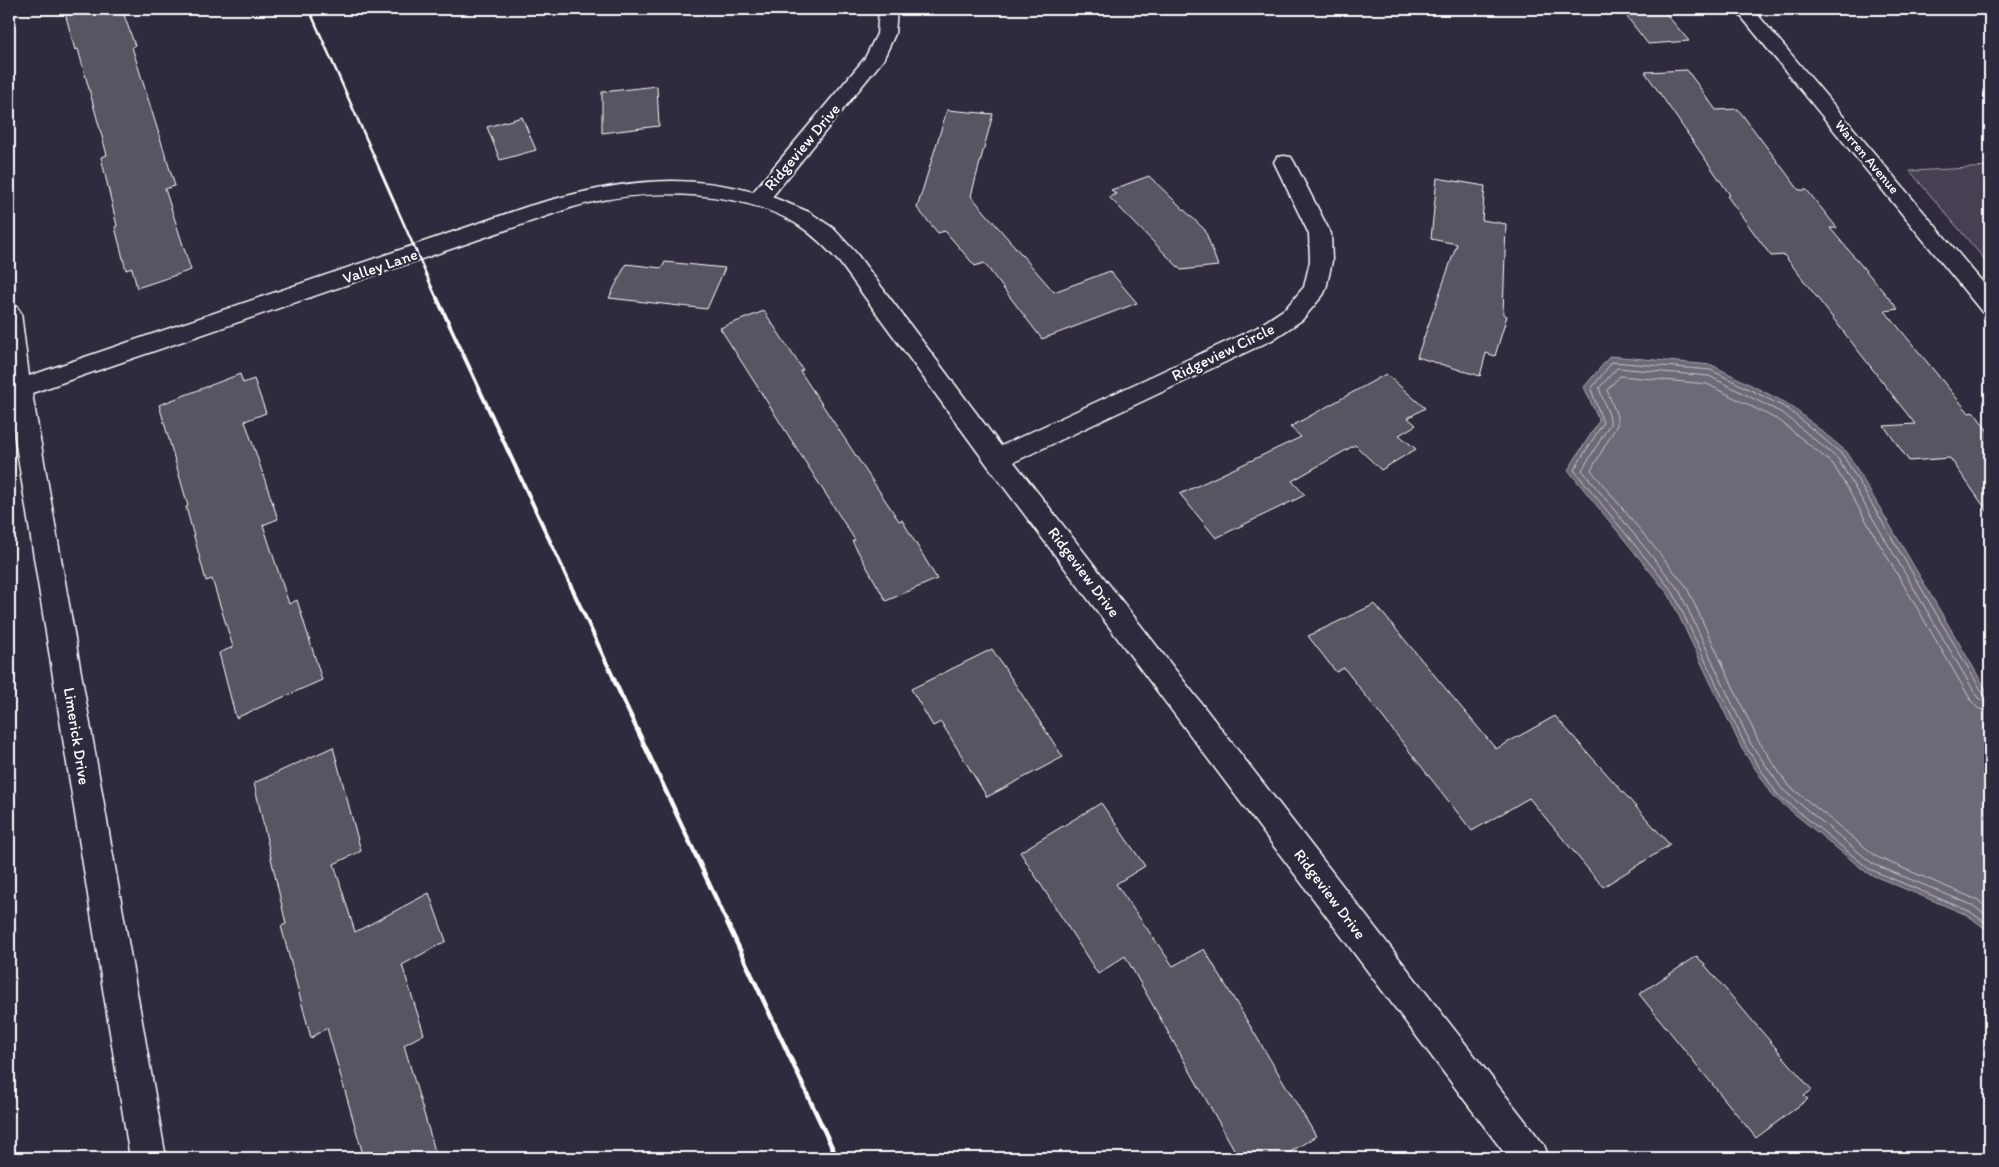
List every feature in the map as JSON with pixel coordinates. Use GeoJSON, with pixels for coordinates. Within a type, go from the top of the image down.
{"type":"FeatureCollection","features":[{"type":"Feature","properties":{"kind":"street","name":"Ridgeview Drive"},"geometry":{"type":"LineString","coordinates":[[888,9],[886,34],[874,60],[759,199],[795,214],[826,233],[853,266],[997,459],[1531,1158]]}},
{"type":"Feature","properties":{"kind":"street","name":"Warren Avenue"},"geometry":{"type":"LineString","coordinates":[[1744,9],[1990,306]]}},
{"type":"Feature","properties":{"kind":"street","name":"Ridgeview Circle"},"geometry":{"type":"LineString","coordinates":[[997,459],[1264,334],[1294,314],[1315,289],[1321,261],[1320,234],[1284,162]]}},
{"type":"Feature","properties":{"kind":"street","name":"Valley Lane"},"geometry":{"type":"LineString","coordinates":[[14,390],[537,211],[589,196],[644,189],[696,189],[759,199]]}},
{"type":"Feature","properties":{"kind":"street","name":"Limerick Drive"},"geometry":{"type":"LineString","coordinates":[[9,313],[14,390],[148,1158]]}},
{"type":"Feature","properties":{"kind":"shaded area"},"geometry":{"type":"Polygon","coordinates":[[[1990,167],[1990,266],[1910,171],[1990,167]]]}},
{"type":"Feature","properties":{"kind":"water"},"geometry":{"type":"Polygon","coordinates":[[[1610,356],[1712,365],[1790,405],[1847,452],[1990,696],[1990,932],[1967,915],[1867,873],[1774,797],[1742,749],[1669,595],[1568,470],[1599,421],[1584,387],[1610,356]]]}},
{"type":"Feature","properties":{"kind":"building"},"geometry":{"type":"Polygon","coordinates":[[[64,9],[122,9],[135,46],[132,47],[175,186],[165,189],[191,270],[137,288],[132,268],[126,270],[101,157],[107,155],[78,49],[75,50],[64,9]]]}},
{"type":"Feature","properties":{"kind":"building"},"geometry":{"type":"Polygon","coordinates":[[[1621,9],[1662,9],[1689,41],[1648,44],[1621,9]]]}},
{"type":"Feature","properties":{"kind":"building"},"geometry":{"type":"Polygon","coordinates":[[[1687,70],[1716,110],[1738,109],[1799,190],[1807,190],[1837,228],[1830,228],[1898,309],[1885,311],[1969,413],[1974,412],[1990,434],[1990,515],[1950,458],[1909,461],[1884,426],[1915,424],[1784,255],[1771,256],[1727,196],[1730,195],[1645,72],[1687,70]]]}},
{"type":"Feature","properties":{"kind":"building"},"geometry":{"type":"Polygon","coordinates":[[[657,86],[659,126],[602,133],[602,92],[657,86]]]}},
{"type":"Feature","properties":{"kind":"building"},"geometry":{"type":"Polygon","coordinates":[[[947,110],[993,114],[971,196],[1054,292],[1110,271],[1137,303],[1042,339],[984,263],[975,266],[945,231],[938,233],[917,208],[947,110]]]}},
{"type":"Feature","properties":{"kind":"building"},"geometry":{"type":"Polygon","coordinates":[[[522,117],[536,150],[500,160],[487,127],[522,117]]]}},
{"type":"Feature","properties":{"kind":"building"},"geometry":{"type":"Polygon","coordinates":[[[1149,176],[1205,230],[1218,266],[1181,270],[1109,197],[1116,194],[1111,190],[1149,176]]]}},
{"type":"Feature","properties":{"kind":"building"},"geometry":{"type":"Polygon","coordinates":[[[1437,178],[1485,186],[1482,220],[1506,224],[1503,314],[1507,316],[1495,356],[1486,353],[1480,376],[1417,357],[1457,244],[1431,239],[1437,178]]]}},
{"type":"Feature","properties":{"kind":"building"},"geometry":{"type":"Polygon","coordinates":[[[665,262],[725,268],[707,309],[609,298],[626,264],[662,268],[665,262]]]}},
{"type":"Feature","properties":{"kind":"building"},"geometry":{"type":"Polygon","coordinates":[[[764,311],[803,370],[800,371],[899,521],[902,520],[937,579],[886,601],[852,541],[855,540],[720,328],[764,311]]]}},
{"type":"Feature","properties":{"kind":"building"},"geometry":{"type":"Polygon","coordinates":[[[240,374],[243,383],[254,379],[266,413],[245,421],[278,519],[263,525],[289,604],[297,600],[322,680],[236,718],[219,653],[233,647],[212,579],[206,581],[186,507],[188,506],[159,405],[240,374]]]}},
{"type":"Feature","properties":{"kind":"building"},"geometry":{"type":"Polygon","coordinates":[[[1386,374],[1425,408],[1408,418],[1416,425],[1399,435],[1416,449],[1381,470],[1355,445],[1292,481],[1305,495],[1216,538],[1180,494],[1301,437],[1290,427],[1386,374]]]}},
{"type":"Feature","properties":{"kind":"building"},"geometry":{"type":"Polygon","coordinates":[[[1375,604],[1496,749],[1555,716],[1670,845],[1603,887],[1529,798],[1472,831],[1344,668],[1336,672],[1308,636],[1375,604]]]}},
{"type":"Feature","properties":{"kind":"building"},"geometry":{"type":"Polygon","coordinates":[[[992,649],[1063,757],[987,797],[941,722],[933,726],[911,689],[992,649]]]}},
{"type":"Feature","properties":{"kind":"building"},"geometry":{"type":"Polygon","coordinates":[[[333,747],[361,851],[334,864],[355,932],[429,893],[446,941],[402,965],[424,1034],[404,1045],[437,1158],[364,1158],[327,1028],[311,1038],[281,926],[286,924],[254,783],[333,747]]]}},
{"type":"Feature","properties":{"kind":"building"},"geometry":{"type":"Polygon","coordinates":[[[1101,803],[1145,866],[1116,884],[1173,966],[1204,949],[1316,1136],[1281,1158],[1239,1158],[1125,956],[1098,974],[1020,852],[1101,803]]]}},
{"type":"Feature","properties":{"kind":"building"},"geometry":{"type":"Polygon","coordinates":[[[1697,956],[1812,1090],[1804,1096],[1808,1099],[1756,1138],[1639,994],[1697,956]]]}},
{"type":"Feature","properties":{"kind":"railway"},"geometry":{"type":"LineString","coordinates":[[309,9],[437,299]]}},
{"type":"Feature","properties":{"kind":"railway"},"geometry":{"type":"LineString","coordinates":[[437,298],[615,681]]}},
{"type":"Feature","properties":{"kind":"railway"},"geometry":{"type":"LineString","coordinates":[[614,680],[837,1158]]}}]}
